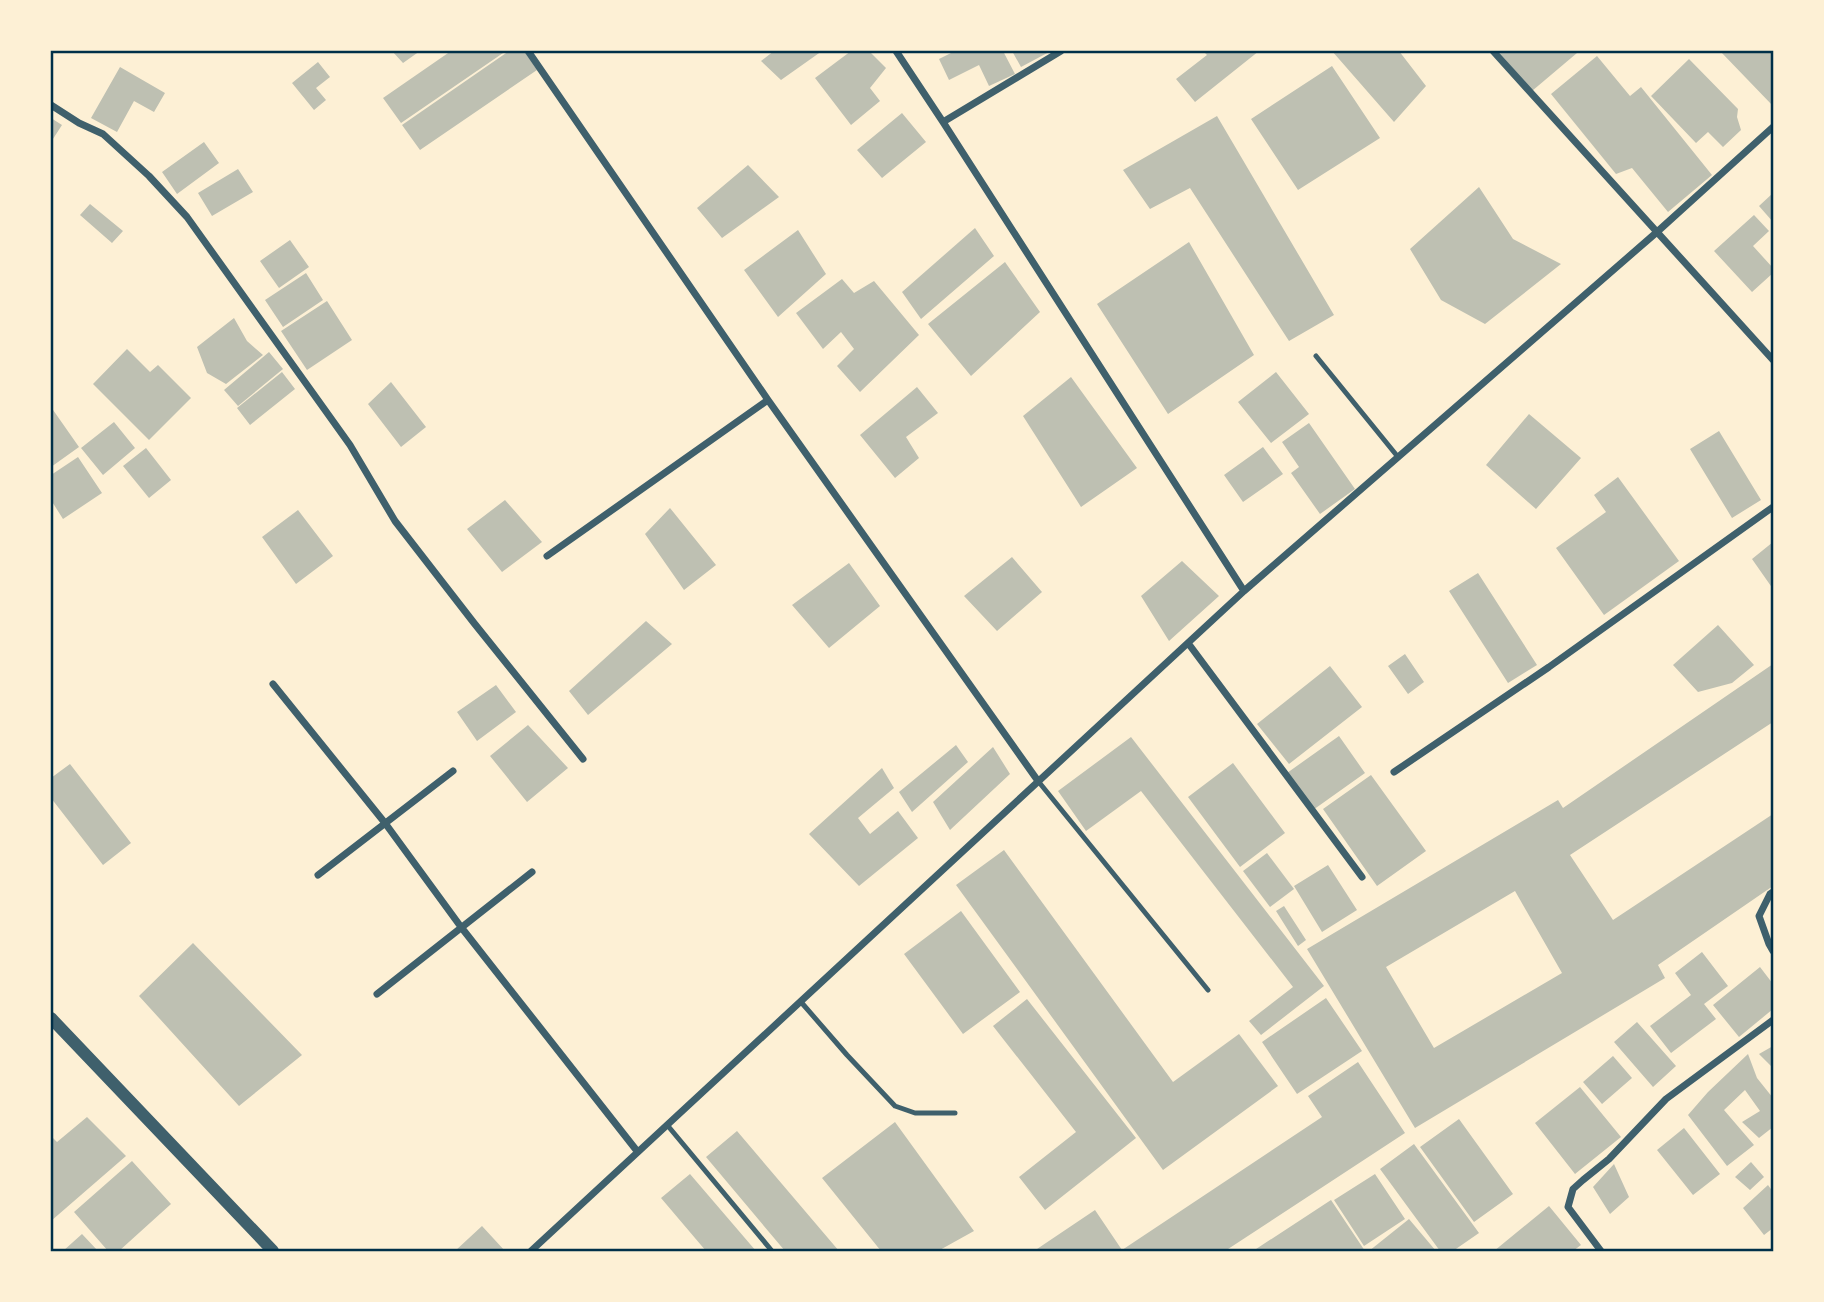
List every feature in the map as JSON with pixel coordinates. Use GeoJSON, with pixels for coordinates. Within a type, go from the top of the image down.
{"type":"FeatureCollection","features":[{"type":"Feature","properties":{"kind":"street"},"geometry":{"type":"LineString","coordinates":[[528,51],[768,400],[1038,781]]}},
{"type":"Feature","properties":{"kind":"street"},"geometry":{"type":"LineString","coordinates":[[895,51],[1244,591]]}},
{"type":"Feature","properties":{"kind":"street"},"geometry":{"type":"LineString","coordinates":[[943,122],[1061,51]]}},
{"type":"Feature","properties":{"kind":"street"},"geometry":{"type":"LineString","coordinates":[[1493,51],[1773,360]]}},
{"type":"Feature","properties":{"kind":"street"},"geometry":{"type":"LineString","coordinates":[[51,105],[103,134],[149,176],[187,217],[350,444],[395,521],[583,759]]}},
{"type":"Feature","properties":{"kind":"street"},"geometry":{"type":"LineString","coordinates":[[531,1251],[1244,591],[1657,232],[1773,127]]}},
{"type":"Feature","properties":{"kind":"street"},"geometry":{"type":"LineString","coordinates":[[547,556],[768,400]]}},
{"type":"Feature","properties":{"kind":"street"},"geometry":{"type":"LineString","coordinates":[[1394,772],[1549,667],[1773,507]]}},
{"type":"Feature","properties":{"kind":"street"},"geometry":{"type":"LineString","coordinates":[[1188,643],[1362,877]]}},
{"type":"Feature","properties":{"kind":"street"},"geometry":{"type":"LineString","coordinates":[[273,684],[385,823],[461,927],[638,1152]]}},
{"type":"Feature","properties":{"kind":"street"},"geometry":{"type":"LineString","coordinates":[[318,875],[453,771]]}},
{"type":"Feature","properties":{"kind":"street"},"geometry":{"type":"LineString","coordinates":[[377,994],[532,872]]}},
{"type":"Feature","properties":{"kind":"street"},"geometry":{"type":"LineString","coordinates":[[1773,892],[1759,916],[1773,951]]}},
{"type":"Feature","properties":{"kind":"street"},"geometry":{"type":"LineString","coordinates":[[51,1020],[273,1251]]}},
{"type":"Feature","properties":{"kind":"street"},"geometry":{"type":"LineString","coordinates":[[1601,1251],[1568,1207],[1573,1189],[1609,1159],[1667,1099],[1773,1020]]}},
{"type":"Feature","properties":{"kind":"lane"},"geometry":{"type":"LineString","coordinates":[[1316,356],[1398,457]]}},
{"type":"Feature","properties":{"kind":"lane"},"geometry":{"type":"LineString","coordinates":[[1038,781],[1208,990]]}},
{"type":"Feature","properties":{"kind":"lane"},"geometry":{"type":"LineString","coordinates":[[801,1002],[895,1106],[915,1113],[955,1113]]}},
{"type":"Feature","properties":{"kind":"lane"},"geometry":{"type":"LineString","coordinates":[[668,1126],[772,1251]]}},
{"type":"Feature","properties":{"kind":"building"},"geometry":{"type":"Polygon","coordinates":[[[392,51],[420,51],[403,63],[392,51]]]}},
{"type":"Feature","properties":{"kind":"building"},"geometry":{"type":"Polygon","coordinates":[[[451,51],[506,51],[401,123],[383,98],[451,51]]]}},
{"type":"Feature","properties":{"kind":"building"},"geometry":{"type":"Polygon","coordinates":[[[509,51],[524,51],[537,70],[420,150],[402,125],[509,51]]]}},
{"type":"Feature","properties":{"kind":"building"},"geometry":{"type":"Polygon","coordinates":[[[774,51],[822,51],[781,80],[761,61],[774,51]]]}},
{"type":"Feature","properties":{"kind":"building"},"geometry":{"type":"Polygon","coordinates":[[[851,51],[869,51],[886,68],[870,88],[880,101],[851,125],[815,78],[851,51]]]}},
{"type":"Feature","properties":{"kind":"building"},"geometry":{"type":"Polygon","coordinates":[[[955,51],[1003,51],[1015,74],[989,86],[979,65],[949,80],[939,59],[955,51]]]}},
{"type":"Feature","properties":{"kind":"building"},"geometry":{"type":"Polygon","coordinates":[[[1012,51],[1051,51],[1021,67],[1012,51]]]}},
{"type":"Feature","properties":{"kind":"building"},"geometry":{"type":"Polygon","coordinates":[[[1203,51],[1259,51],[1195,102],[1176,79],[1207,55],[1203,51]]]}},
{"type":"Feature","properties":{"kind":"building"},"geometry":{"type":"Polygon","coordinates":[[[1332,51],[1399,51],[1426,86],[1394,122],[1332,51]]]}},
{"type":"Feature","properties":{"kind":"building"},"geometry":{"type":"Polygon","coordinates":[[[1498,51],[1575,51],[1577,53],[1532,91],[1498,51]]]}},
{"type":"Feature","properties":{"kind":"building"},"geometry":{"type":"Polygon","coordinates":[[[1720,51],[1773,51],[1773,106],[1720,51]]]}},
{"type":"Feature","properties":{"kind":"building"},"geometry":{"type":"Polygon","coordinates":[[[1597,56],[1630,96],[1641,87],[1712,175],[1668,212],[1632,168],[1616,174],[1551,94],[1597,56]]]}},
{"type":"Feature","properties":{"kind":"building"},"geometry":{"type":"Polygon","coordinates":[[[1689,59],[1738,109],[1737,117],[1741,130],[1723,147],[1708,132],[1696,143],[1651,96],[1689,59]]]}},
{"type":"Feature","properties":{"kind":"building"},"geometry":{"type":"Polygon","coordinates":[[[318,62],[330,77],[316,88],[326,100],[314,110],[292,83],[318,62]]]}},
{"type":"Feature","properties":{"kind":"building"},"geometry":{"type":"Polygon","coordinates":[[[1332,66],[1380,138],[1298,190],[1251,119],[1332,66]]]}},
{"type":"Feature","properties":{"kind":"building"},"geometry":{"type":"Polygon","coordinates":[[[120,67],[165,93],[154,112],[134,101],[117,132],[91,118],[120,67]]]}},
{"type":"Feature","properties":{"kind":"building"},"geometry":{"type":"Polygon","coordinates":[[[902,113],[926,142],[882,178],[857,150],[902,113]]]}},
{"type":"Feature","properties":{"kind":"building"},"geometry":{"type":"Polygon","coordinates":[[[1217,116],[1334,315],[1289,341],[1190,188],[1150,209],[1123,170],[1217,116]]]}},
{"type":"Feature","properties":{"kind":"building"},"geometry":{"type":"Polygon","coordinates":[[[51,118],[62,125],[51,142],[51,118]]]}},
{"type":"Feature","properties":{"kind":"building"},"geometry":{"type":"Polygon","coordinates":[[[204,142],[219,163],[177,194],[162,172],[204,142]]]}},
{"type":"Feature","properties":{"kind":"building"},"geometry":{"type":"Polygon","coordinates":[[[748,165],[779,197],[722,238],[697,208],[748,165]]]}},
{"type":"Feature","properties":{"kind":"building"},"geometry":{"type":"Polygon","coordinates":[[[238,169],[253,192],[212,216],[198,193],[238,169]]]}},
{"type":"Feature","properties":{"kind":"building"},"geometry":{"type":"Polygon","coordinates":[[[1479,187],[1513,239],[1561,264],[1485,324],[1441,300],[1410,249],[1479,187]]]}},
{"type":"Feature","properties":{"kind":"building"},"geometry":{"type":"Polygon","coordinates":[[[1773,193],[1773,222],[1759,206],[1773,193]]]}},
{"type":"Feature","properties":{"kind":"building"},"geometry":{"type":"Polygon","coordinates":[[[90,204],[123,231],[112,243],[80,215],[90,204]]]}},
{"type":"Feature","properties":{"kind":"building"},"geometry":{"type":"Polygon","coordinates":[[[1754,215],[1769,231],[1753,246],[1773,268],[1773,273],[1752,292],[1714,251],[1754,215]]]}},
{"type":"Feature","properties":{"kind":"building"},"geometry":{"type":"Polygon","coordinates":[[[975,228],[994,256],[921,319],[902,292],[975,228]]]}},
{"type":"Feature","properties":{"kind":"building"},"geometry":{"type":"Polygon","coordinates":[[[798,230],[826,274],[778,317],[744,270],[798,230]]]}},
{"type":"Feature","properties":{"kind":"building"},"geometry":{"type":"Polygon","coordinates":[[[290,240],[309,267],[279,288],[260,261],[290,240]]]}},
{"type":"Feature","properties":{"kind":"building"},"geometry":{"type":"Polygon","coordinates":[[[1189,242],[1254,355],[1168,414],[1097,304],[1189,242]]]}},
{"type":"Feature","properties":{"kind":"building"},"geometry":{"type":"Polygon","coordinates":[[[1005,262],[1040,312],[971,376],[928,324],[1005,262]]]}},
{"type":"Feature","properties":{"kind":"building"},"geometry":{"type":"Polygon","coordinates":[[[306,273],[323,300],[283,327],[265,300],[306,273]]]}},
{"type":"Feature","properties":{"kind":"building"},"geometry":{"type":"Polygon","coordinates":[[[842,279],[854,293],[874,281],[919,335],[860,392],[837,366],[854,349],[841,332],[823,349],[796,313],[842,279]]]}},
{"type":"Feature","properties":{"kind":"building"},"geometry":{"type":"Polygon","coordinates":[[[327,301],[352,340],[307,370],[281,331],[327,301]]]}},
{"type":"Feature","properties":{"kind":"building"},"geometry":{"type":"Polygon","coordinates":[[[234,318],[247,341],[263,355],[226,384],[207,373],[197,347],[234,318]]]}},
{"type":"Feature","properties":{"kind":"building"},"geometry":{"type":"Polygon","coordinates":[[[127,349],[150,372],[158,365],[191,398],[149,440],[93,384],[127,349]]]}},
{"type":"Feature","properties":{"kind":"building"},"geometry":{"type":"Polygon","coordinates":[[[269,352],[283,369],[238,406],[224,390],[269,352]]]}},
{"type":"Feature","properties":{"kind":"building"},"geometry":{"type":"Polygon","coordinates":[[[282,372],[295,389],[250,425],[237,408],[282,372]]]}},
{"type":"Feature","properties":{"kind":"building"},"geometry":{"type":"Polygon","coordinates":[[[1276,372],[1309,414],[1271,443],[1238,402],[1276,372]]]}},
{"type":"Feature","properties":{"kind":"building"},"geometry":{"type":"Polygon","coordinates":[[[1071,377],[1137,468],[1081,507],[1023,416],[1071,377]]]}},
{"type":"Feature","properties":{"kind":"building"},"geometry":{"type":"Polygon","coordinates":[[[391,382],[426,427],[401,447],[368,404],[391,382]]]}},
{"type":"Feature","properties":{"kind":"building"},"geometry":{"type":"Polygon","coordinates":[[[917,387],[938,413],[906,437],[919,458],[895,478],[860,435],[917,387]]]}},
{"type":"Feature","properties":{"kind":"building"},"geometry":{"type":"Polygon","coordinates":[[[51,407],[79,447],[51,467],[51,407]]]}},
{"type":"Feature","properties":{"kind":"building"},"geometry":{"type":"Polygon","coordinates":[[[1529,414],[1581,458],[1536,509],[1486,465],[1529,414]]]}},
{"type":"Feature","properties":{"kind":"building"},"geometry":{"type":"Polygon","coordinates":[[[114,422],[135,448],[103,475],[81,448],[114,422]]]}},
{"type":"Feature","properties":{"kind":"building"},"geometry":{"type":"Polygon","coordinates":[[[1309,423],[1355,489],[1320,514],[1291,473],[1299,467],[1282,442],[1309,423]]]}},
{"type":"Feature","properties":{"kind":"building"},"geometry":{"type":"Polygon","coordinates":[[[1719,431],[1761,500],[1732,518],[1690,449],[1719,431]]]}},
{"type":"Feature","properties":{"kind":"building"},"geometry":{"type":"Polygon","coordinates":[[[1263,447],[1283,474],[1243,502],[1224,475],[1263,447]]]}},
{"type":"Feature","properties":{"kind":"building"},"geometry":{"type":"Polygon","coordinates":[[[146,448],[171,480],[149,498],[123,466],[146,448]]]}},
{"type":"Feature","properties":{"kind":"building"},"geometry":{"type":"Polygon","coordinates":[[[78,457],[102,493],[63,519],[51,500],[51,475],[78,457]]]}},
{"type":"Feature","properties":{"kind":"building"},"geometry":{"type":"Polygon","coordinates":[[[1618,477],[1679,561],[1604,615],[1556,548],[1606,512],[1594,495],[1618,477]]]}},
{"type":"Feature","properties":{"kind":"building"},"geometry":{"type":"Polygon","coordinates":[[[505,500],[542,542],[502,572],[467,529],[505,500]]]}},
{"type":"Feature","properties":{"kind":"building"},"geometry":{"type":"Polygon","coordinates":[[[670,508],[716,565],[684,590],[645,534],[670,508]]]}},
{"type":"Feature","properties":{"kind":"building"},"geometry":{"type":"Polygon","coordinates":[[[298,510],[333,556],[296,584],[262,537],[298,510]]]}},
{"type":"Feature","properties":{"kind":"building"},"geometry":{"type":"Polygon","coordinates":[[[1773,542],[1773,589],[1752,559],[1773,542]]]}},
{"type":"Feature","properties":{"kind":"building"},"geometry":{"type":"Polygon","coordinates":[[[1012,557],[1042,592],[997,631],[964,596],[1012,557]]]}},
{"type":"Feature","properties":{"kind":"building"},"geometry":{"type":"Polygon","coordinates":[[[1182,561],[1219,596],[1169,641],[1141,596],[1182,561]]]}},
{"type":"Feature","properties":{"kind":"building"},"geometry":{"type":"Polygon","coordinates":[[[849,563],[880,606],[829,648],[792,605],[849,563]]]}},
{"type":"Feature","properties":{"kind":"building"},"geometry":{"type":"Polygon","coordinates":[[[1478,573],[1537,665],[1508,683],[1449,591],[1478,573]]]}},
{"type":"Feature","properties":{"kind":"building"},"geometry":{"type":"Polygon","coordinates":[[[646,621],[672,644],[588,715],[569,691],[646,621]]]}},
{"type":"Feature","properties":{"kind":"building"},"geometry":{"type":"Polygon","coordinates":[[[1718,625],[1754,665],[1732,683],[1698,692],[1673,665],[1718,625]]]}},
{"type":"Feature","properties":{"kind":"building"},"geometry":{"type":"Polygon","coordinates":[[[1405,654],[1424,682],[1408,694],[1388,666],[1405,654]]]}},
{"type":"Feature","properties":{"kind":"building"},"geometry":{"type":"Polygon","coordinates":[[[1773,664],[1773,722],[1570,855],[1613,920],[1773,814],[1773,886],[1658,965],[1665,978],[1415,1128],[1307,949],[1558,800],[1563,808],[1773,664]],[[1515,891],[1386,967],[1434,1048],[1562,973],[1515,891]]]}},
{"type":"Feature","properties":{"kind":"building"},"geometry":{"type":"Polygon","coordinates":[[[1330,666],[1362,707],[1289,764],[1257,724],[1330,666]]]}},
{"type":"Feature","properties":{"kind":"building"},"geometry":{"type":"Polygon","coordinates":[[[496,685],[516,712],[477,741],[457,712],[496,685]]]}},
{"type":"Feature","properties":{"kind":"building"},"geometry":{"type":"Polygon","coordinates":[[[528,725],[568,768],[527,802],[490,756],[528,725]]]}},
{"type":"Feature","properties":{"kind":"building"},"geometry":{"type":"Polygon","coordinates":[[[1339,736],[1365,773],[1313,810],[1287,773],[1339,736]]]}},
{"type":"Feature","properties":{"kind":"building"},"geometry":{"type":"Polygon","coordinates":[[[1131,737],[1324,986],[1261,1035],[1249,1021],[1293,987],[1141,791],[1086,831],[1058,791],[1131,737]]]}},
{"type":"Feature","properties":{"kind":"building"},"geometry":{"type":"Polygon","coordinates":[[[956,745],[968,762],[912,812],[899,792],[956,745]]]}},
{"type":"Feature","properties":{"kind":"building"},"geometry":{"type":"Polygon","coordinates":[[[993,747],[1010,774],[950,830],[933,802],[993,747]]]}},
{"type":"Feature","properties":{"kind":"building"},"geometry":{"type":"Polygon","coordinates":[[[1233,763],[1285,833],[1240,867],[1188,797],[1233,763]]]}},
{"type":"Feature","properties":{"kind":"building"},"geometry":{"type":"Polygon","coordinates":[[[70,764],[131,843],[103,865],[51,798],[51,778],[70,764]]]}},
{"type":"Feature","properties":{"kind":"building"},"geometry":{"type":"Polygon","coordinates":[[[882,768],[894,788],[858,818],[870,834],[898,811],[918,838],[859,886],[809,834],[882,768]]]}},
{"type":"Feature","properties":{"kind":"building"},"geometry":{"type":"Polygon","coordinates":[[[1371,775],[1426,851],[1377,886],[1323,809],[1371,775]]]}},
{"type":"Feature","properties":{"kind":"building"},"geometry":{"type":"Polygon","coordinates":[[[1004,850],[1173,1082],[1239,1034],[1278,1086],[1163,1170],[956,885],[1004,850]]]}},
{"type":"Feature","properties":{"kind":"building"},"geometry":{"type":"Polygon","coordinates":[[[1267,853],[1294,889],[1270,907],[1243,871],[1267,853]]]}},
{"type":"Feature","properties":{"kind":"building"},"geometry":{"type":"Polygon","coordinates":[[[1328,865],[1357,910],[1322,932],[1294,886],[1328,865]]]}},
{"type":"Feature","properties":{"kind":"building"},"geometry":{"type":"Polygon","coordinates":[[[1284,906],[1306,940],[1298,946],[1276,911],[1284,906]]]}},
{"type":"Feature","properties":{"kind":"building"},"geometry":{"type":"Polygon","coordinates":[[[961,911],[1020,992],[963,1034],[904,954],[961,911]]]}},
{"type":"Feature","properties":{"kind":"building"},"geometry":{"type":"Polygon","coordinates":[[[193,943],[302,1055],[239,1106],[139,996],[193,943]]]}},
{"type":"Feature","properties":{"kind":"building"},"geometry":{"type":"Polygon","coordinates":[[[1702,952],[1728,986],[1704,1004],[1716,1019],[1671,1053],[1650,1026],[1691,995],[1675,973],[1702,952]]]}},
{"type":"Feature","properties":{"kind":"building"},"geometry":{"type":"Polygon","coordinates":[[[1760,967],[1773,984],[1773,1009],[1739,1037],[1713,1005],[1760,967]]]}},
{"type":"Feature","properties":{"kind":"building"},"geometry":{"type":"Polygon","coordinates":[[[1326,998],[1362,1051],[1297,1094],[1262,1042],[1326,998]]]}},
{"type":"Feature","properties":{"kind":"building"},"geometry":{"type":"Polygon","coordinates":[[[1027,999],[1136,1138],[1045,1210],[1019,1177],[1076,1132],[993,1026],[1027,999]]]}},
{"type":"Feature","properties":{"kind":"building"},"geometry":{"type":"Polygon","coordinates":[[[1637,1022],[1676,1066],[1653,1087],[1614,1042],[1637,1022]]]}},
{"type":"Feature","properties":{"kind":"building"},"geometry":{"type":"Polygon","coordinates":[[[1773,1046],[1773,1068],[1759,1054],[1773,1046]]]}},
{"type":"Feature","properties":{"kind":"building"},"geometry":{"type":"Polygon","coordinates":[[[1748,1054],[1757,1078],[1773,1098],[1773,1127],[1759,1138],[1742,1122],[1760,1111],[1745,1090],[1724,1110],[1754,1145],[1727,1166],[1688,1115],[1748,1054]]]}},
{"type":"Feature","properties":{"kind":"building"},"geometry":{"type":"Polygon","coordinates":[[[1613,1056],[1632,1078],[1602,1104],[1583,1082],[1613,1056]]]}},
{"type":"Feature","properties":{"kind":"building"},"geometry":{"type":"Polygon","coordinates":[[[1358,1062],[1405,1133],[1225,1251],[1038,1251],[1037,1249],[1095,1210],[1122,1250],[1322,1117],[1308,1096],[1358,1062]]]}},
{"type":"Feature","properties":{"kind":"building"},"geometry":{"type":"Polygon","coordinates":[[[1580,1087],[1621,1137],[1575,1174],[1535,1123],[1580,1087]]]}},
{"type":"Feature","properties":{"kind":"building"},"geometry":{"type":"Polygon","coordinates":[[[87,1117],[126,1156],[51,1221],[51,1136],[57,1142],[87,1117]]]}},
{"type":"Feature","properties":{"kind":"building"},"geometry":{"type":"Polygon","coordinates":[[[1459,1119],[1513,1194],[1474,1222],[1420,1147],[1459,1119]]]}},
{"type":"Feature","properties":{"kind":"building"},"geometry":{"type":"Polygon","coordinates":[[[895,1122],[974,1231],[938,1251],[881,1251],[822,1178],[895,1122]]]}},
{"type":"Feature","properties":{"kind":"building"},"geometry":{"type":"Polygon","coordinates":[[[1684,1128],[1720,1174],[1693,1195],[1657,1150],[1684,1128]]]}},
{"type":"Feature","properties":{"kind":"building"},"geometry":{"type":"Polygon","coordinates":[[[737,1131],[839,1251],[785,1251],[706,1157],[737,1131]]]}},
{"type":"Feature","properties":{"kind":"building"},"geometry":{"type":"Polygon","coordinates":[[[1414,1144],[1479,1233],[1453,1251],[1440,1251],[1380,1169],[1414,1144]]]}},
{"type":"Feature","properties":{"kind":"building"},"geometry":{"type":"Polygon","coordinates":[[[132,1161],[171,1204],[119,1251],[108,1251],[74,1212],[132,1161]]]}},
{"type":"Feature","properties":{"kind":"building"},"geometry":{"type":"Polygon","coordinates":[[[1751,1162],[1764,1177],[1750,1190],[1735,1177],[1751,1162]]]}},
{"type":"Feature","properties":{"kind":"building"},"geometry":{"type":"Polygon","coordinates":[[[1614,1164],[1629,1197],[1610,1214],[1593,1187],[1614,1164]]]}},
{"type":"Feature","properties":{"kind":"building"},"geometry":{"type":"Polygon","coordinates":[[[690,1174],[756,1251],[706,1251],[661,1198],[690,1174]]]}},
{"type":"Feature","properties":{"kind":"building"},"geometry":{"type":"Polygon","coordinates":[[[1375,1174],[1405,1219],[1364,1246],[1334,1200],[1375,1174]]]}},
{"type":"Feature","properties":{"kind":"building"},"geometry":{"type":"Polygon","coordinates":[[[1768,1185],[1773,1192],[1773,1228],[1764,1235],[1743,1208],[1768,1185]]]}},
{"type":"Feature","properties":{"kind":"building"},"geometry":{"type":"Polygon","coordinates":[[[1331,1200],[1365,1251],[1253,1251],[1331,1200]]]}},
{"type":"Feature","properties":{"kind":"building"},"geometry":{"type":"Polygon","coordinates":[[[1549,1206],[1581,1245],[1573,1251],[1494,1251],[1549,1206]]]}},
{"type":"Feature","properties":{"kind":"building"},"geometry":{"type":"Polygon","coordinates":[[[1409,1219],[1436,1251],[1369,1251],[1409,1219]]]}},
{"type":"Feature","properties":{"kind":"building"},"geometry":{"type":"Polygon","coordinates":[[[482,1226],[505,1251],[455,1251],[482,1226]]]}},
{"type":"Feature","properties":{"kind":"building"},"geometry":{"type":"Polygon","coordinates":[[[82,1234],[98,1251],[63,1251],[82,1234]]]}}]}
